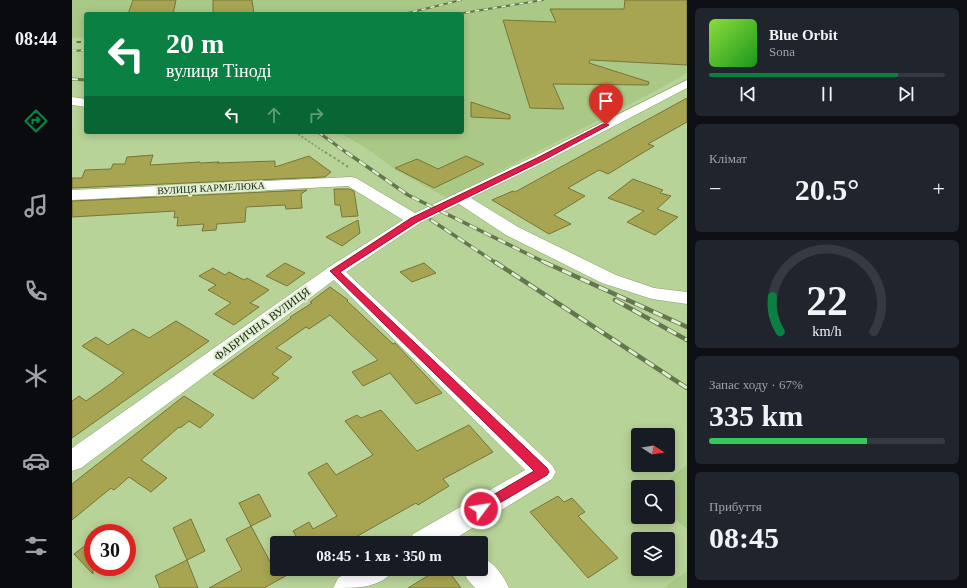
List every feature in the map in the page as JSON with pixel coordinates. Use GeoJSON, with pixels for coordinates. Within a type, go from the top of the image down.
{"type":"FeatureCollection","features":[{"type":"Feature","properties":{"kind":"street","name":"ФАБРИЧНА ВУЛИЦЯ"},"geometry":{"type":"LineString","coordinates":[[72,461],[334,271],[414,220],[546,156],[687,83]]}},
{"type":"Feature","properties":{"kind":"street"},"geometry":{"type":"LineString","coordinates":[[72,101],[84,103]]}},
{"type":"Feature","properties":{"kind":"street"},"geometry":{"type":"LineString","coordinates":[[351,181],[414,220]]}},
{"type":"Feature","properties":{"kind":"street","name":"ВУЛИЦЯ КАРМЕЛЮКА"},"geometry":{"type":"LineString","coordinates":[[72,195],[351,181]]}},
{"type":"Feature","properties":{"kind":"street"},"geometry":{"type":"LineString","coordinates":[[459,198],[512,231],[609,279],[652,293],[687,298]]}},
{"type":"Feature","properties":{"kind":"street"},"geometry":{"type":"LineString","coordinates":[[334,271],[542,472],[445,536]]}},
{"type":"Feature","properties":{"kind":"street"},"geometry":{"type":"LineString","coordinates":[[348,588],[368,576]]}},
{"type":"Feature","properties":{"kind":"street"},"geometry":{"type":"LineString","coordinates":[[483,576],[494,588]]}},
{"type":"Feature","properties":{"kind":"path"},"geometry":{"type":"LineString","coordinates":[[298,134],[367,179],[351,181]]}},
{"type":"Feature","properties":{"kind":"shaded area"},"geometry":{"type":"Polygon","coordinates":[[[72,0],[687,0],[687,73],[648,95],[447,198],[397,171],[363,146],[342,134],[464,134],[464,12],[84,12],[84,37],[72,38],[72,0]]]}},
{"type":"Feature","properties":{"kind":"shaded area"},"geometry":{"type":"Polygon","coordinates":[[[687,465],[687,529],[675,519],[675,480],[668,480],[687,465]]]}},
{"type":"Feature","properties":{"kind":"shaded area"},"geometry":{"type":"Polygon","coordinates":[[[687,571],[687,588],[664,588],[687,571]]]}},
{"type":"Feature","properties":{"kind":"building"},"geometry":{"type":"Polygon","coordinates":[[[133,0],[176,0],[173,12],[129,12],[133,0]]]}},
{"type":"Feature","properties":{"kind":"building"},"geometry":{"type":"Polygon","coordinates":[[[213,0],[252,0],[254,12],[213,12],[213,0]]]}},
{"type":"Feature","properties":{"kind":"building"},"geometry":{"type":"Polygon","coordinates":[[[625,0],[687,0],[687,65],[590,60],[589,63],[649,82],[648,85],[553,84],[564,109],[530,108],[503,20],[556,22],[550,9],[624,9],[625,0]]]}},
{"type":"Feature","properties":{"kind":"building"},"geometry":{"type":"Polygon","coordinates":[[[687,98],[687,122],[648,144],[654,146],[608,174],[599,170],[568,188],[585,196],[554,215],[571,224],[549,234],[492,200],[513,191],[515,192],[687,98]]]}},
{"type":"Feature","properties":{"kind":"building"},"geometry":{"type":"Polygon","coordinates":[[[471,102],[510,115],[510,119],[471,117],[471,102]]]}},
{"type":"Feature","properties":{"kind":"building"},"geometry":{"type":"Polygon","coordinates":[[[153,155],[150,165],[200,162],[219,162],[217,163],[275,161],[275,167],[309,156],[331,172],[325,177],[72,188],[72,178],[82,178],[85,170],[111,169],[113,164],[125,164],[127,157],[153,155]]]}},
{"type":"Feature","properties":{"kind":"building"},"geometry":{"type":"Polygon","coordinates":[[[466,156],[484,164],[434,188],[395,168],[417,159],[438,169],[466,156]]]}},
{"type":"Feature","properties":{"kind":"building"},"geometry":{"type":"Polygon","coordinates":[[[633,179],[663,190],[660,193],[671,196],[657,209],[678,217],[655,235],[627,222],[644,211],[608,198],[633,179]]]}},
{"type":"Feature","properties":{"kind":"building"},"geometry":{"type":"Polygon","coordinates":[[[334,189],[349,189],[354,191],[358,216],[342,217],[340,205],[335,205],[334,189]]]}},
{"type":"Feature","properties":{"kind":"building"},"geometry":{"type":"Polygon","coordinates":[[[307,190],[301,194],[302,208],[286,209],[285,205],[246,207],[245,222],[217,224],[216,230],[202,231],[204,224],[177,226],[178,217],[174,218],[175,211],[72,217],[72,201],[307,190]]]}},
{"type":"Feature","properties":{"kind":"building"},"geometry":{"type":"Polygon","coordinates":[[[358,220],[360,233],[342,246],[326,237],[358,220]]]}},
{"type":"Feature","properties":{"kind":"building"},"geometry":{"type":"Polygon","coordinates":[[[285,263],[305,273],[287,286],[266,276],[285,263]]]}},
{"type":"Feature","properties":{"kind":"building"},"geometry":{"type":"Polygon","coordinates":[[[424,263],[436,273],[412,282],[400,272],[424,263]]]}},
{"type":"Feature","properties":{"kind":"building"},"geometry":{"type":"Polygon","coordinates":[[[213,268],[225,275],[229,272],[244,280],[247,278],[269,290],[250,303],[259,307],[234,325],[215,314],[231,303],[208,290],[216,285],[199,276],[213,268]]]}},
{"type":"Feature","properties":{"kind":"building"},"geometry":{"type":"Polygon","coordinates":[[[330,287],[348,300],[347,301],[393,344],[395,343],[442,393],[416,404],[390,373],[363,386],[352,372],[378,360],[330,315],[309,329],[306,327],[276,348],[292,357],[272,374],[279,378],[253,399],[213,374],[291,318],[290,317],[312,303],[310,302],[330,287]]]}},
{"type":"Feature","properties":{"kind":"building"},"geometry":{"type":"Polygon","coordinates":[[[176,321],[209,341],[72,438],[72,401],[79,396],[86,401],[124,373],[82,346],[96,337],[108,345],[133,329],[149,338],[176,321]]]}},
{"type":"Feature","properties":{"kind":"building"},"geometry":{"type":"Polygon","coordinates":[[[184,396],[214,415],[200,428],[189,421],[180,428],[179,427],[141,460],[167,478],[151,492],[129,477],[114,490],[111,488],[72,520],[72,484],[184,396]]]}},
{"type":"Feature","properties":{"kind":"building"},"geometry":{"type":"Polygon","coordinates":[[[381,410],[417,451],[469,425],[493,452],[443,479],[449,486],[418,505],[416,503],[357,536],[296,536],[293,531],[309,522],[313,529],[337,516],[308,473],[327,463],[336,475],[373,455],[345,421],[357,415],[361,418],[381,410]]]}},
{"type":"Feature","properties":{"kind":"building"},"geometry":{"type":"Polygon","coordinates":[[[259,494],[271,516],[251,526],[239,503],[259,494]]]}},
{"type":"Feature","properties":{"kind":"building"},"geometry":{"type":"Polygon","coordinates":[[[558,496],[564,502],[572,498],[585,512],[578,516],[618,558],[588,578],[530,512],[558,496]]]}},
{"type":"Feature","properties":{"kind":"building"},"geometry":{"type":"Polygon","coordinates":[[[191,519],[205,551],[187,560],[173,528],[191,519]]]}},
{"type":"Feature","properties":{"kind":"building"},"geometry":{"type":"Polygon","coordinates":[[[251,526],[270,562],[270,576],[285,576],[264,588],[209,588],[242,570],[226,539],[251,526]]]}},
{"type":"Feature","properties":{"kind":"building"},"geometry":{"type":"Polygon","coordinates":[[[84,547],[84,565],[74,554],[84,547]]]}},
{"type":"Feature","properties":{"kind":"building"},"geometry":{"type":"Polygon","coordinates":[[[187,560],[198,588],[160,588],[155,576],[187,560]]]}},
{"type":"Feature","properties":{"kind":"building"},"geometry":{"type":"Polygon","coordinates":[[[428,576],[452,576],[461,588],[408,588],[428,576]]]}},
{"type":"Feature","properties":{"kind":"railway"},"geometry":{"type":"LineString","coordinates":[[412,12],[461,0]]}},
{"type":"Feature","properties":{"kind":"railway"},"geometry":{"type":"LineString","coordinates":[[464,13],[543,0]]}},
{"type":"Feature","properties":{"kind":"railway"},"geometry":{"type":"LineString","coordinates":[[72,42],[84,42]]}},
{"type":"Feature","properties":{"kind":"railway"},"geometry":{"type":"LineString","coordinates":[[72,51],[84,50]]}},
{"type":"Feature","properties":{"kind":"railway"},"geometry":{"type":"LineString","coordinates":[[72,79],[84,80]]}},
{"type":"Feature","properties":{"kind":"railway"},"geometry":{"type":"LineString","coordinates":[[321,134],[347,153]]}},
{"type":"Feature","properties":{"kind":"railway"},"geometry":{"type":"LineString","coordinates":[[346,152],[408,195],[546,263]]}},
{"type":"Feature","properties":{"kind":"railway"},"geometry":{"type":"LineString","coordinates":[[431,220],[496,263]]}},
{"type":"Feature","properties":{"kind":"railway"},"geometry":{"type":"LineString","coordinates":[[495,262],[687,388]]}},
{"type":"Feature","properties":{"kind":"railway"},"geometry":{"type":"LineString","coordinates":[[544,262],[687,327]]}},
{"type":"Feature","properties":{"kind":"railway"},"geometry":{"type":"LineString","coordinates":[[615,300],[687,340]]}},
{"type":"Feature","properties":{"kind":"route"},"geometry":{"type":"LineString","coordinates":[[481,509],[542,472],[334,271],[414,220],[540,159],[606,125]]}}]}
